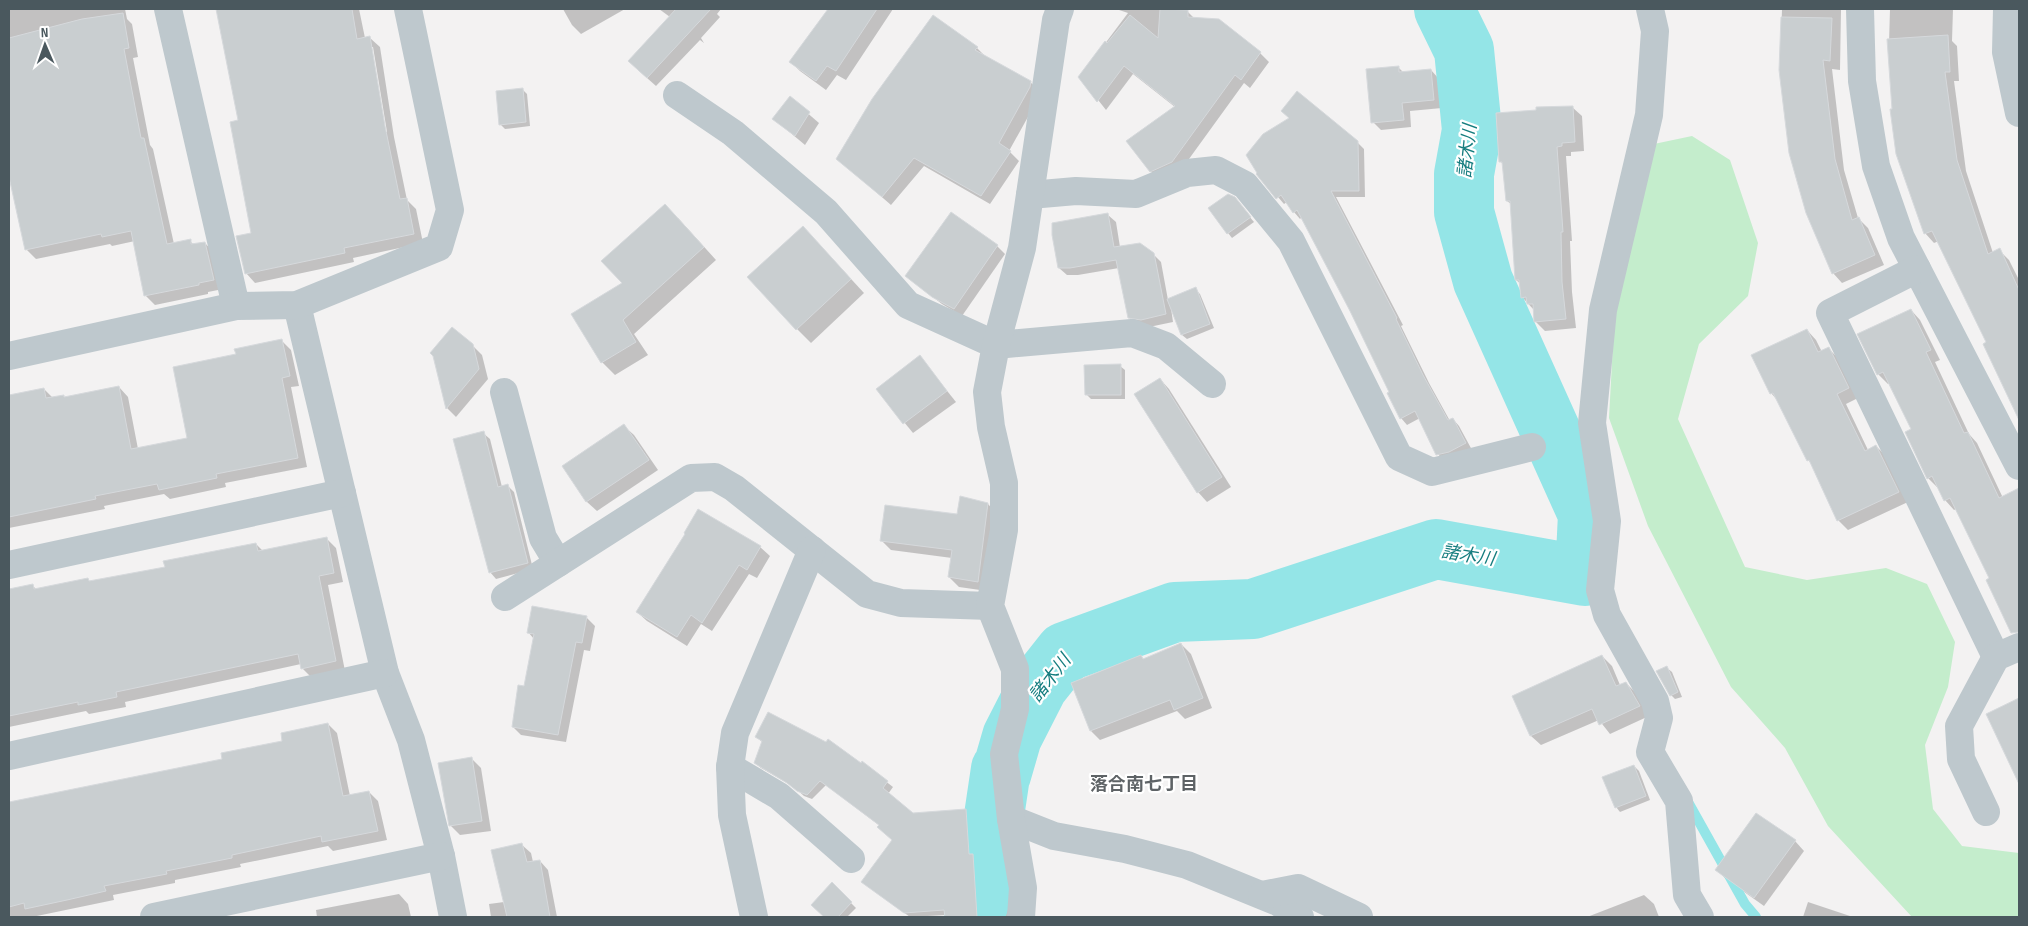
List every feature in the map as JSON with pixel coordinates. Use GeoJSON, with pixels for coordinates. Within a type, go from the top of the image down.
{"type":"FeatureCollection","features":[{"type":"Feature","properties":{"kind":"street"},"geometry":{"type":"LineString","coordinates":[[168,9],[236,306]]}},
{"type":"Feature","properties":{"kind":"street"},"geometry":{"type":"LineString","coordinates":[[9,356],[236,306],[297,305],[439,247],[450,210],[408,9]]}},
{"type":"Feature","properties":{"kind":"street"},"geometry":{"type":"LineString","coordinates":[[1021,917],[1024,888],[1011,819],[1004,754],[1014,709],[1015,668],[990,606],[1004,530],[1004,484],[990,427],[987,392],[996,345],[1022,248],[1056,20],[1060,9]]}},
{"type":"Feature","properties":{"kind":"street"},"geometry":{"type":"LineString","coordinates":[[1650,9],[1655,32],[1649,115],[1603,310],[1592,423],[1607,521],[1600,590],[1607,615],[1654,701],[1659,718],[1650,752],[1679,800],[1687,895],[1700,917]]}},
{"type":"Feature","properties":{"kind":"street"},"geometry":{"type":"LineString","coordinates":[[1860,9],[1862,82],[1876,166],[1901,238],[2019,466]]}},
{"type":"Feature","properties":{"kind":"street"},"geometry":{"type":"LineString","coordinates":[[2007,9],[2006,52],[2019,113]]}},
{"type":"Feature","properties":{"kind":"street"},"geometry":{"type":"LineString","coordinates":[[677,95],[733,133],[826,212],[908,305],[996,345],[1132,333],[1166,346],[1212,384]]}},
{"type":"Feature","properties":{"kind":"street"},"geometry":{"type":"LineString","coordinates":[[1030,195],[1076,191],[1136,194],[1187,173],[1216,170],[1245,185],[1291,241],[1400,457],[1432,472],[1532,447]]}},
{"type":"Feature","properties":{"kind":"street"},"geometry":{"type":"LineString","coordinates":[[1918,269],[1830,313],[2008,652],[1959,726],[1962,759],[1986,812]]}},
{"type":"Feature","properties":{"kind":"street"},"geometry":{"type":"LineString","coordinates":[[297,305],[385,674],[411,740],[441,856],[453,917]]}},
{"type":"Feature","properties":{"kind":"street"},"geometry":{"type":"LineString","coordinates":[[504,392],[543,538],[558,563]]}},
{"type":"Feature","properties":{"kind":"street"},"geometry":{"type":"LineString","coordinates":[[505,597],[692,478],[715,477],[734,488],[867,594],[901,603],[990,606]]}},
{"type":"Feature","properties":{"kind":"street"},"geometry":{"type":"LineString","coordinates":[[9,565],[342,493]]}},
{"type":"Feature","properties":{"kind":"street"},"geometry":{"type":"LineString","coordinates":[[754,917],[732,816],[730,767],[735,733],[812,550]]}},
{"type":"Feature","properties":{"kind":"street"},"geometry":{"type":"LineString","coordinates":[[9,756],[385,674]]}},
{"type":"Feature","properties":{"kind":"street"},"geometry":{"type":"LineString","coordinates":[[730,767],[779,796],[851,859]]}},
{"type":"Feature","properties":{"kind":"street"},"geometry":{"type":"LineString","coordinates":[[1011,819],[1054,836],[1125,848],[1187,865],[1278,902],[1300,917]]}},
{"type":"Feature","properties":{"kind":"street"},"geometry":{"type":"LineString","coordinates":[[154,917],[441,856]]}},
{"type":"Feature","properties":{"kind":"street"},"geometry":{"type":"LineString","coordinates":[[1262,896],[1298,888],[1359,917]]}},
{"type":"Feature","properties":{"kind":"green space"},"geometry":{"type":"Polygon","coordinates":[[[1692,136],[1730,160],[1758,243],[1748,296],[1699,344],[1678,419],[1745,567],[1807,580],[1886,568],[1927,584],[1955,642],[1948,687],[1925,745],[1933,809],[1962,846],[2019,853],[2019,917],[1912,917],[1828,826],[1785,748],[1731,687],[1648,526],[1609,418],[1616,288],[1654,144],[1692,136]]]}},
{"type":"Feature","properties":{"kind":"building"},"geometry":{"type":"Polygon","coordinates":[[[216,9],[352,9],[357,39],[370,36],[385,126],[400,199],[407,198],[414,234],[344,248],[345,253],[245,274],[236,236],[251,233],[230,122],[238,120],[216,9]]]}},
{"type":"Feature","properties":{"kind":"building"},"geometry":{"type":"Polygon","coordinates":[[[676,9],[711,9],[647,78],[628,61],[676,9]]]}},
{"type":"Feature","properties":{"kind":"building"},"geometry":{"type":"Polygon","coordinates":[[[828,9],[877,9],[836,71],[827,66],[816,81],[789,62],[828,9]]]}},
{"type":"Feature","properties":{"kind":"building"},"geometry":{"type":"Polygon","coordinates":[[[1160,9],[1188,10],[1188,17],[1219,19],[1261,52],[1241,80],[1235,75],[1172,162],[1150,172],[1126,141],[1175,106],[1124,66],[1097,102],[1078,77],[1105,41],[1107,43],[1130,15],[1158,38],[1160,9]]]}},
{"type":"Feature","properties":{"kind":"building"},"geometry":{"type":"Polygon","coordinates":[[[123,13],[129,48],[124,49],[141,138],[144,138],[167,244],[191,239],[191,244],[205,242],[214,280],[199,283],[199,285],[144,296],[131,231],[102,237],[101,234],[25,250],[9,177],[9,38],[82,19],[123,13]]]}},
{"type":"Feature","properties":{"kind":"building"},"geometry":{"type":"Polygon","coordinates":[[[933,15],[978,47],[975,50],[1031,81],[1030,87],[999,143],[1011,151],[981,196],[914,158],[882,197],[836,159],[872,99],[933,15]]]}},
{"type":"Feature","properties":{"kind":"building"},"geometry":{"type":"Polygon","coordinates":[[[1781,17],[1832,18],[1830,61],[1823,60],[1835,159],[1852,220],[1859,217],[1875,255],[1832,274],[1806,213],[1789,153],[1779,70],[1781,17]]]}},
{"type":"Feature","properties":{"kind":"building"},"geometry":{"type":"Polygon","coordinates":[[[1948,35],[1950,72],[1945,72],[1957,160],[1988,254],[2000,248],[2019,290],[2019,420],[1983,344],[1986,342],[1932,231],[1924,234],[1896,154],[1890,109],[1892,109],[1887,39],[1948,35]]]}},
{"type":"Feature","properties":{"kind":"building"},"geometry":{"type":"Polygon","coordinates":[[[1399,66],[1399,72],[1431,69],[1434,100],[1402,103],[1404,120],[1371,123],[1366,69],[1399,66]]]}},
{"type":"Feature","properties":{"kind":"building"},"geometry":{"type":"Polygon","coordinates":[[[523,88],[526,122],[499,125],[496,91],[523,88]]]}},
{"type":"Feature","properties":{"kind":"building"},"geometry":{"type":"Polygon","coordinates":[[[1297,91],[1358,141],[1359,191],[1331,191],[1397,318],[1423,375],[1448,420],[1453,418],[1466,443],[1449,452],[1436,455],[1415,411],[1400,419],[1350,311],[1297,210],[1293,213],[1281,195],[1276,199],[1256,174],[1246,155],[1263,134],[1289,118],[1281,111],[1297,91]]]}},
{"type":"Feature","properties":{"kind":"building"},"geometry":{"type":"Polygon","coordinates":[[[790,96],[810,112],[795,136],[772,119],[790,96]]]}},
{"type":"Feature","properties":{"kind":"building"},"geometry":{"type":"Polygon","coordinates":[[[1573,106],[1575,142],[1562,143],[1562,146],[1557,147],[1563,232],[1561,232],[1562,282],[1566,319],[1534,322],[1533,304],[1527,304],[1526,297],[1521,298],[1519,280],[1515,280],[1510,201],[1506,201],[1502,162],[1499,162],[1496,113],[1536,110],[1536,107],[1573,106]]]}},
{"type":"Feature","properties":{"kind":"building"},"geometry":{"type":"Polygon","coordinates":[[[1228,194],[1235,197],[1251,217],[1227,234],[1208,208],[1228,194]]]}},
{"type":"Feature","properties":{"kind":"building"},"geometry":{"type":"Polygon","coordinates":[[[665,204],[704,247],[623,320],[636,342],[601,363],[571,314],[622,283],[601,261],[665,204]]]}},
{"type":"Feature","properties":{"kind":"building"},"geometry":{"type":"Polygon","coordinates":[[[951,212],[998,245],[954,309],[932,297],[905,276],[951,212]]]}},
{"type":"Feature","properties":{"kind":"building"},"geometry":{"type":"Polygon","coordinates":[[[1108,213],[1114,247],[1140,243],[1154,253],[1166,314],[1141,320],[1128,318],[1116,260],[1070,268],[1058,268],[1052,235],[1052,223],[1108,213]]]}},
{"type":"Feature","properties":{"kind":"building"},"geometry":{"type":"Polygon","coordinates":[[[803,226],[851,279],[796,330],[747,277],[803,226]]]}},
{"type":"Feature","properties":{"kind":"building"},"geometry":{"type":"Polygon","coordinates":[[[1196,287],[1210,324],[1181,335],[1167,299],[1196,287]]]}},
{"type":"Feature","properties":{"kind":"building"},"geometry":{"type":"Polygon","coordinates":[[[1911,309],[1931,350],[1926,352],[1964,433],[1968,432],[1999,498],[2019,488],[2019,632],[2011,633],[1986,580],[1989,578],[1950,498],[1944,501],[1932,476],[1927,479],[1905,432],[1911,429],[1883,372],[1877,375],[1857,334],[1911,309]]]}},
{"type":"Feature","properties":{"kind":"building"},"geometry":{"type":"Polygon","coordinates":[[[452,327],[473,344],[479,369],[446,409],[433,356],[430,353],[452,327]]]}},
{"type":"Feature","properties":{"kind":"building"},"geometry":{"type":"Polygon","coordinates":[[[1807,329],[1818,352],[1829,347],[1849,388],[1837,394],[1865,451],[1876,445],[1899,492],[1837,521],[1809,460],[1807,461],[1773,393],[1770,394],[1751,355],[1807,329]]]}},
{"type":"Feature","properties":{"kind":"building"},"geometry":{"type":"Polygon","coordinates":[[[282,339],[290,376],[282,378],[298,458],[216,474],[217,478],[159,490],[157,484],[95,496],[96,499],[9,517],[9,395],[44,388],[46,398],[64,395],[64,397],[119,386],[131,449],[187,438],[173,367],[236,354],[234,349],[282,339]]]}},
{"type":"Feature","properties":{"kind":"building"},"geometry":{"type":"Polygon","coordinates":[[[920,355],[947,391],[903,424],[876,389],[920,355]]]}},
{"type":"Feature","properties":{"kind":"building"},"geometry":{"type":"Polygon","coordinates":[[[1121,364],[1121,395],[1085,395],[1084,365],[1121,364]]]}},
{"type":"Feature","properties":{"kind":"building"},"geometry":{"type":"Polygon","coordinates":[[[1160,378],[1222,477],[1197,493],[1134,394],[1160,378]]]}},
{"type":"Feature","properties":{"kind":"building"},"geometry":{"type":"Polygon","coordinates":[[[624,424],[649,460],[586,502],[562,466],[624,424]]]}},
{"type":"Feature","properties":{"kind":"building"},"geometry":{"type":"Polygon","coordinates":[[[484,431],[498,487],[508,484],[528,563],[489,573],[453,439],[484,431]]]}},
{"type":"Feature","properties":{"kind":"building"},"geometry":{"type":"Polygon","coordinates":[[[960,496],[988,503],[978,582],[948,577],[952,550],[880,541],[885,505],[957,514],[960,496]]]}},
{"type":"Feature","properties":{"kind":"building"},"geometry":{"type":"Polygon","coordinates":[[[698,509],[761,546],[747,570],[739,565],[702,623],[691,615],[677,637],[636,612],[685,534],[698,509]]]}},
{"type":"Feature","properties":{"kind":"building"},"geometry":{"type":"Polygon","coordinates":[[[327,537],[334,573],[319,576],[336,661],[301,669],[298,654],[116,692],[117,697],[78,705],[78,702],[9,716],[9,589],[33,584],[34,589],[88,578],[89,581],[165,567],[163,561],[256,543],[258,551],[327,537]]]}},
{"type":"Feature","properties":{"kind":"building"},"geometry":{"type":"Polygon","coordinates":[[[532,606],[587,616],[582,643],[576,642],[558,735],[512,727],[518,685],[524,686],[534,634],[527,633],[532,606]]]}},
{"type":"Feature","properties":{"kind":"building"},"geometry":{"type":"Polygon","coordinates":[[[1181,643],[1203,698],[1174,710],[1170,700],[1090,731],[1071,683],[1141,655],[1143,659],[1181,643]]]}},
{"type":"Feature","properties":{"kind":"building"},"geometry":{"type":"Polygon","coordinates":[[[1602,655],[1616,686],[1626,682],[1640,706],[1599,725],[1592,709],[1530,736],[1512,696],[1602,655]]]}},
{"type":"Feature","properties":{"kind":"building"},"geometry":{"type":"Polygon","coordinates":[[[1667,666],[1678,692],[1670,696],[1656,671],[1667,666]]]}},
{"type":"Feature","properties":{"kind":"building"},"geometry":{"type":"Polygon","coordinates":[[[2019,698],[2019,784],[1986,714],[2019,698]]]}},
{"type":"Feature","properties":{"kind":"building"},"geometry":{"type":"Polygon","coordinates":[[[768,712],[826,742],[828,739],[861,763],[862,761],[888,781],[883,788],[913,813],[966,809],[969,854],[973,854],[977,917],[945,917],[944,910],[904,913],[861,882],[892,840],[877,827],[879,825],[820,781],[807,795],[797,791],[754,763],[762,741],[755,737],[768,712]]]}},
{"type":"Feature","properties":{"kind":"building"},"geometry":{"type":"Polygon","coordinates":[[[328,723],[343,796],[369,791],[378,831],[322,842],[321,836],[232,855],[232,858],[166,871],[167,874],[104,886],[106,891],[67,900],[25,909],[24,903],[9,907],[9,802],[222,759],[221,753],[282,741],[281,733],[328,723]]]}},
{"type":"Feature","properties":{"kind":"building"},"geometry":{"type":"Polygon","coordinates":[[[472,757],[482,821],[449,826],[438,763],[472,757]]]}},
{"type":"Feature","properties":{"kind":"building"},"geometry":{"type":"Polygon","coordinates":[[[1634,765],[1646,796],[1615,808],[1602,777],[1634,765]]]}},
{"type":"Feature","properties":{"kind":"building"},"geometry":{"type":"Polygon","coordinates":[[[1756,813],[1796,840],[1754,898],[1715,870],[1756,813]]]}},
{"type":"Feature","properties":{"kind":"building"},"geometry":{"type":"Polygon","coordinates":[[[522,843],[527,862],[540,860],[550,917],[507,917],[491,850],[522,843]]]}},
{"type":"Feature","properties":{"kind":"building"},"geometry":{"type":"Polygon","coordinates":[[[832,882],[852,902],[838,917],[824,917],[811,905],[832,882]]]}},
{"type":"Feature","properties":{"kind":"waterway","name":"諸木川"},"geometry":{"type":"LineString","coordinates":[[974,917],[983,890],[1001,769],[1001,775],[1012,737],[1038,686],[1065,652],[1175,612],[1253,609],[1436,549],[1585,576],[1588,514],[1483,281],[1464,212],[1464,174],[1472,130],[1464,50],[1444,9]]}},
{"type":"Feature","properties":{"kind":"waterway"},"geometry":{"type":"LineString","coordinates":[[1585,576],[1593,592]]}},
{"type":"Feature","properties":{"kind":"waterway"},"geometry":{"type":"LineString","coordinates":[[1688,802],[1745,904],[1756,917]]}},
{"type":"Feature","properties":{"kind":"district","name":"落合南七丁目"},"geometry":{"type":"Point","coordinates":[1144,784]}}]}
